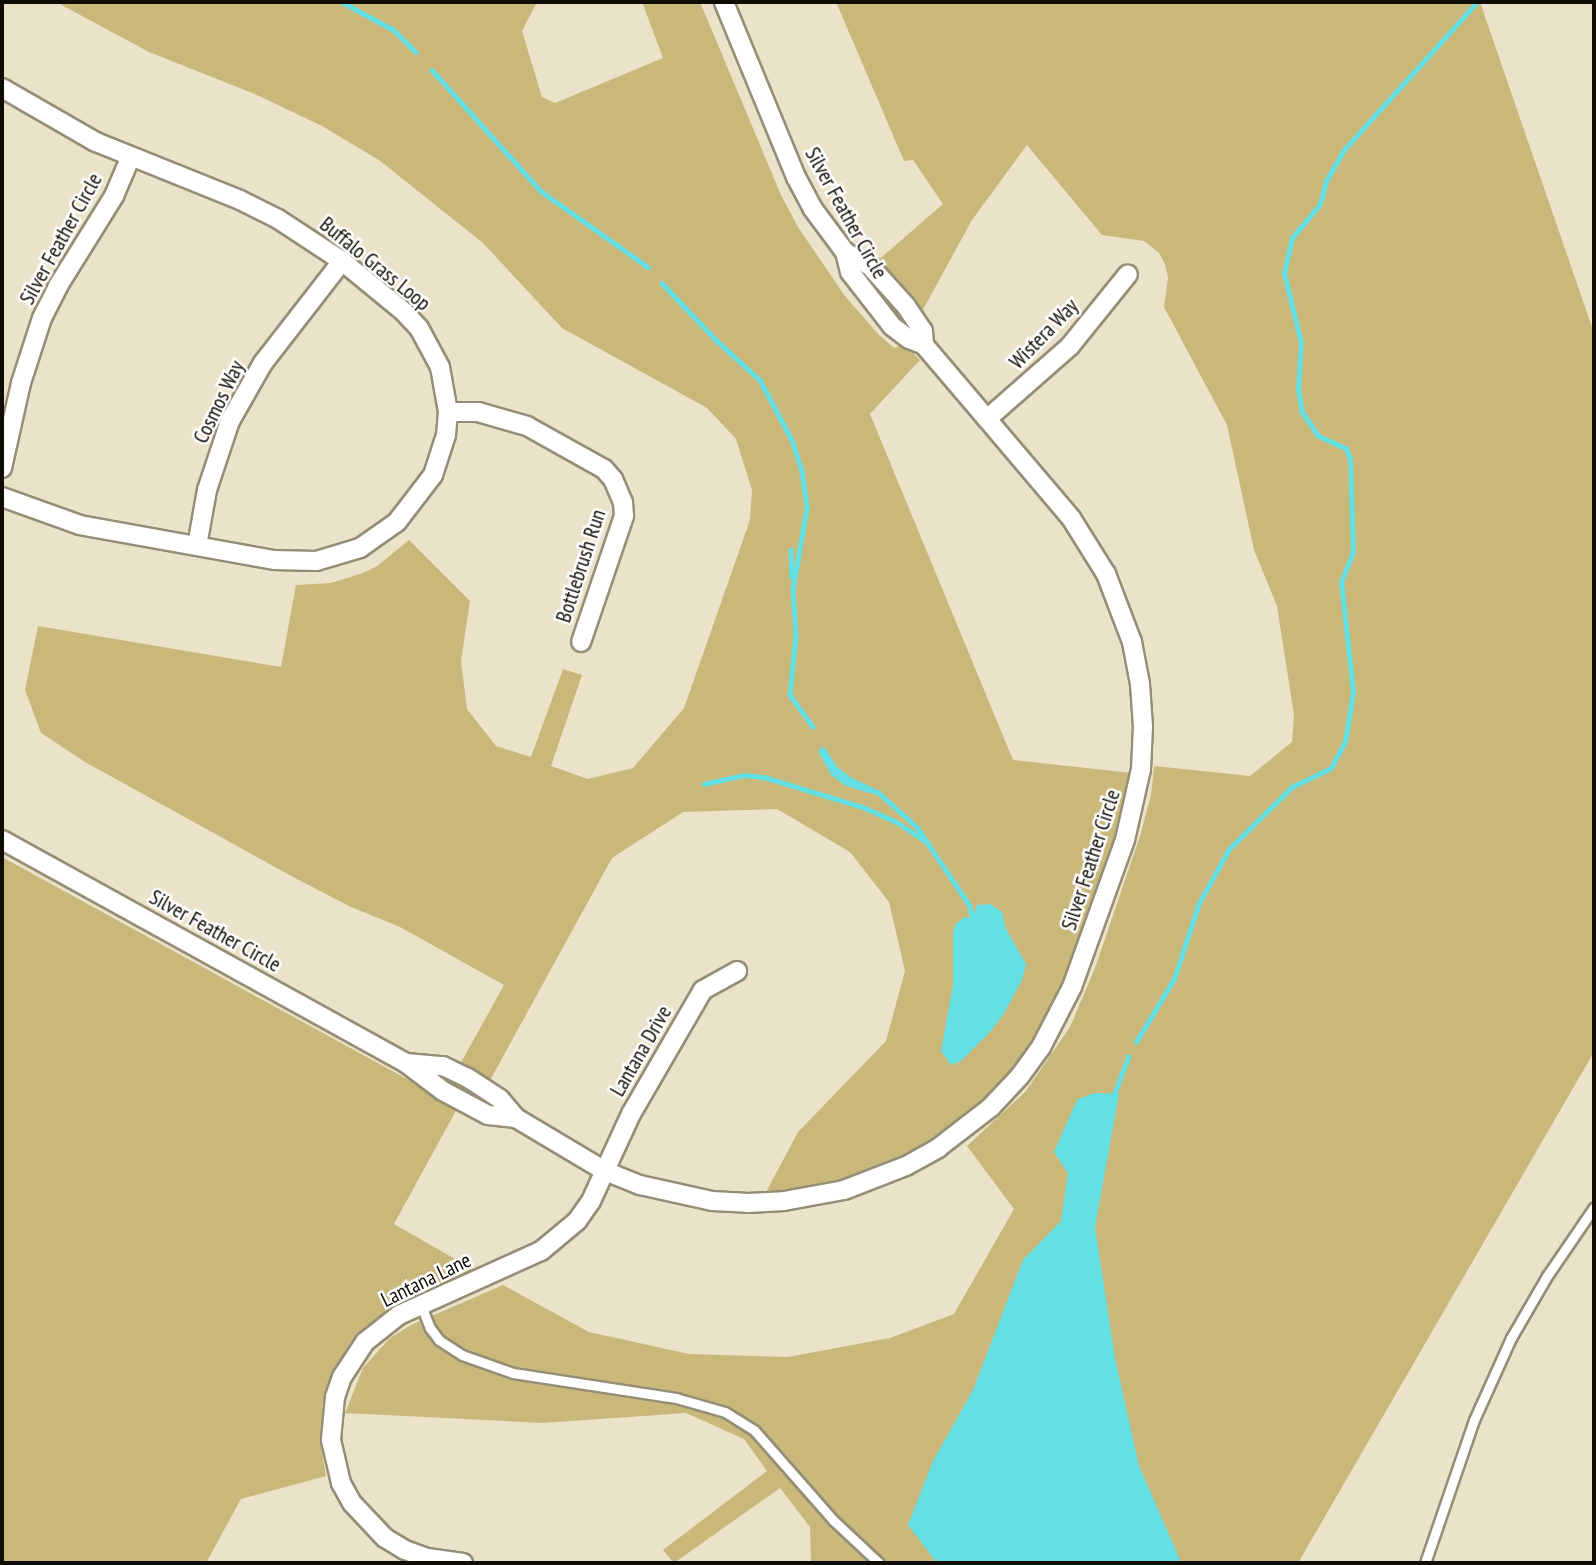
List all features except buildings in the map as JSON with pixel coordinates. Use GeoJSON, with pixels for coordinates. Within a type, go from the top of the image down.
{"type":"FeatureCollection","features":[{"type":"Feature","properties":{"kind":"street","name":"Silver Feather Circle"},"geometry":{"type":"LineString","coordinates":[[2,840],[406,1063],[443,1066],[468,1078],[500,1099],[516,1118],[605,1171],[676,1195],[748,1203],[814,1197],[873,1181],[938,1148],[990,1107],[1020,1076],[1060,1015],[1077,975],[1135,805],[1143,727],[1140,684],[1121,607],[1088,542],[924,345],[909,339],[892,326],[850,272],[845,252],[813,209],[796,177],[724,2]]}},
{"type":"Feature","properties":{"kind":"street","name":"Buffalo Grass Loop"},"geometry":{"type":"LineString","coordinates":[[2,88],[64,125],[259,210],[342,261],[404,312],[419,328],[440,367],[448,412],[446,435],[433,475],[397,522],[360,548],[339,556],[294,562],[197,547],[80,525],[2,497]]}},
{"type":"Feature","properties":{"kind":"street","name":"Silver Feather Circle"},"geometry":{"type":"LineString","coordinates":[[2,468],[21,383],[42,318],[58,286],[114,196],[131,156]]}},
{"type":"Feature","properties":{"kind":"street","name":"Cosmos Way"},"geometry":{"type":"LineString","coordinates":[[197,547],[207,490],[230,421],[263,363],[342,261]]}},
{"type":"Feature","properties":{"kind":"street","name":"Wistera Way"},"geometry":{"type":"LineString","coordinates":[[987,419],[1070,346],[1128,274]]}},
{"type":"Feature","properties":{"kind":"street","name":"Bottlebrush Run"},"geometry":{"type":"LineString","coordinates":[[448,412],[478,412],[527,426],[604,469],[632,500],[581,642]]}},
{"type":"Feature","properties":{"kind":"street","name":"Lantana Drive"},"geometry":{"type":"LineString","coordinates":[[605,1171],[631,1114],[703,990],[737,971]]}},
{"type":"Feature","properties":{"kind":"street","name":"Lantana Lane"},"geometry":{"type":"LineString","coordinates":[[463,1563],[427,1558],[386,1538],[352,1503],[334,1461],[331,1430],[335,1397],[352,1359],[380,1328],[421,1305],[528,1257],[558,1239],[591,1201],[605,1171]]}},
{"type":"Feature","properties":{"kind":"lane"},"geometry":{"type":"LineString","coordinates":[[1425,1563],[1475,1420],[1511,1338],[1546,1276],[1594,1207]]}},
{"type":"Feature","properties":{"kind":"lane"},"geometry":{"type":"LineString","coordinates":[[421,1305],[430,1328],[439,1340],[474,1360],[513,1373],[676,1398],[725,1412],[754,1430],[833,1520],[879,1563]]}},
{"type":"Feature","properties":{"kind":"shaded area"},"geometry":{"type":"Polygon","coordinates":[[[56,2],[537,2],[522,31],[542,97],[555,103],[663,58],[642,2],[700,2],[781,195],[798,227],[845,296],[878,334],[894,348],[904,344],[920,360],[870,414],[1013,760],[1132,773],[1105,874],[1051,1013],[1021,1061],[997,1090],[960,1122],[899,1160],[833,1185],[765,1194],[798,1132],[886,1041],[905,971],[889,902],[850,852],[777,809],[683,812],[612,858],[488,1084],[458,1068],[504,985],[400,927],[351,907],[293,877],[85,762],[41,733],[25,690],[38,626],[281,667],[296,585],[331,583],[363,573],[377,566],[409,540],[470,601],[461,661],[467,709],[496,746],[531,757],[563,669],[582,675],[551,766],[588,779],[633,768],[684,708],[750,520],[752,490],[736,439],[707,408],[562,328],[483,243],[379,160],[322,126],[257,95],[149,52],[56,2]]]}},
{"type":"Feature","properties":{"kind":"shaded area"},"geometry":{"type":"Polygon","coordinates":[[[836,2],[1480,2],[1594,333],[1594,1052],[1298,1563],[811,1563],[810,1527],[780,1488],[674,1563],[663,1550],[767,1471],[744,1439],[686,1413],[543,1423],[345,1413],[363,1368],[390,1338],[411,1325],[503,1285],[589,1332],[689,1354],[788,1357],[890,1338],[954,1314],[1014,1209],[967,1146],[1025,1092],[1070,1027],[1095,968],[1140,836],[1151,795],[1154,766],[1250,776],[1292,742],[1294,715],[1277,606],[1254,550],[1227,425],[1164,307],[1168,278],[1159,253],[1144,241],[1102,235],[1027,145],[972,220],[919,317],[875,263],[943,204],[913,160],[904,161],[836,2]]]}},
{"type":"Feature","properties":{"kind":"shaded area"},"geometry":{"type":"Polygon","coordinates":[[[2,857],[458,1107],[394,1224],[476,1271],[407,1301],[368,1326],[353,1341],[340,1360],[323,1400],[321,1447],[326,1476],[241,1499],[206,1563],[2,1563],[2,857]]]}},
{"type":"Feature","properties":{"kind":"water"},"geometry":{"type":"Polygon","coordinates":[[[990,904],[1002,912],[1006,929],[1026,964],[1022,980],[1003,1015],[961,1061],[951,1065],[941,1051],[953,985],[953,932],[955,925],[964,917],[972,919],[977,905],[990,904]]]}},
{"type":"Feature","properties":{"kind":"water"},"geometry":{"type":"Polygon","coordinates":[[[1094,1093],[1119,1094],[1095,1227],[1115,1358],[1139,1466],[1181,1562],[937,1563],[908,1525],[933,1461],[973,1390],[1023,1260],[1061,1221],[1068,1173],[1054,1152],[1077,1100],[1094,1093]]]}},
{"type":"Feature","properties":{"kind":"waterway"},"geometry":{"type":"LineString","coordinates":[[342,2],[394,30],[416,52]]}},
{"type":"Feature","properties":{"kind":"waterway"},"geometry":{"type":"LineString","coordinates":[[1136,1042],[1174,979],[1199,903],[1229,849],[1292,787],[1331,768],[1345,742],[1353,692],[1341,582],[1353,553],[1350,459],[1346,449],[1318,436],[1302,412],[1298,389],[1301,343],[1284,273],[1292,238],[1320,204],[1326,181],[1343,151],[1477,2]]}},
{"type":"Feature","properties":{"kind":"waterway"},"geometry":{"type":"LineString","coordinates":[[432,70],[541,191],[648,267]]}},
{"type":"Feature","properties":{"kind":"waterway"},"geometry":{"type":"LineString","coordinates":[[662,283],[716,340],[760,380],[792,440],[802,471],[807,508],[793,590]]}},
{"type":"Feature","properties":{"kind":"waterway"},"geometry":{"type":"LineString","coordinates":[[791,550],[792,577]]}},
{"type":"Feature","properties":{"kind":"waterway"},"geometry":{"type":"LineString","coordinates":[[793,589],[796,635],[790,695],[813,727]]}},
{"type":"Feature","properties":{"kind":"waterway"},"geometry":{"type":"LineString","coordinates":[[823,749],[835,768],[849,779],[879,793],[917,827],[970,906],[972,919]]}},
{"type":"Feature","properties":{"kind":"waterway"},"geometry":{"type":"LineString","coordinates":[[821,751],[833,773],[847,783],[868,790]]}},
{"type":"Feature","properties":{"kind":"waterway"},"geometry":{"type":"LineString","coordinates":[[704,784],[744,775],[764,777],[863,807],[897,822],[928,843]]}},
{"type":"Feature","properties":{"kind":"waterway"},"geometry":{"type":"LineString","coordinates":[[1114,1094],[1128,1057]]}}]}
